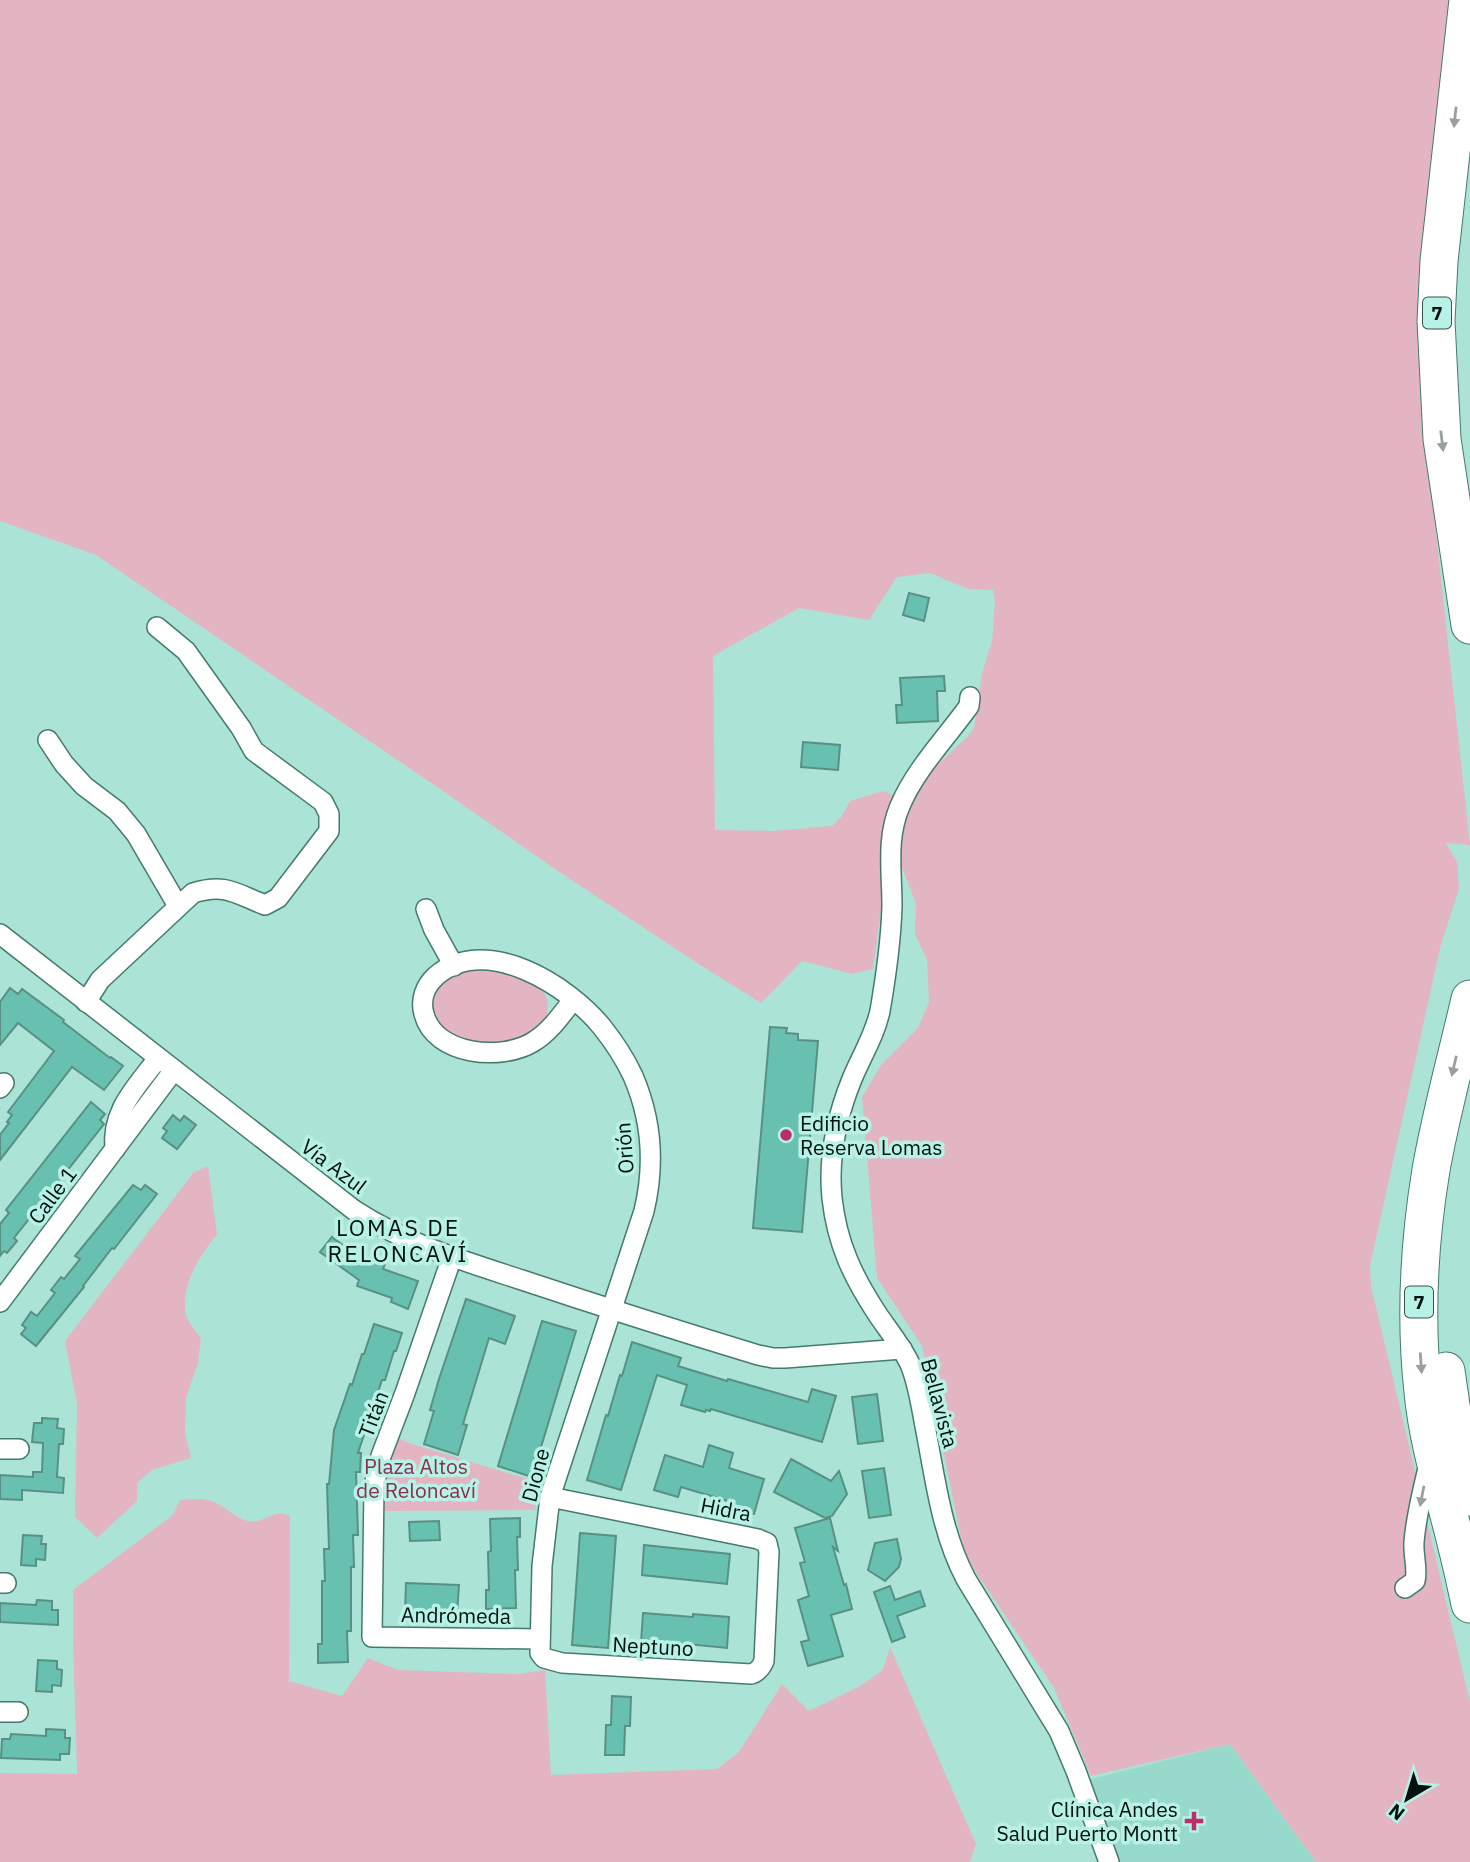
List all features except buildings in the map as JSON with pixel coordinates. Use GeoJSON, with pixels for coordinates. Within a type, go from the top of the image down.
{"type":"FeatureCollection","features":[{"type":"Feature","properties":{"kind":"highway","name":"7"},"geometry":{"type":"LineString","coordinates":[[1468,0],[1439,261],[1436,321],[1441,439],[1470,625]]}},
{"type":"Feature","properties":{"kind":"highway","name":"7"},"geometry":{"type":"LineString","coordinates":[[1470,197],[1463,254],[1459,341],[1461,385],[1470,456]]}},
{"type":"Feature","properties":{"kind":"highway","name":"7"},"geometry":{"type":"LineString","coordinates":[[1470,999],[1431,1172],[1421,1260],[1420,1352],[1432,1453],[1470,1604]]}},
{"type":"Feature","properties":{"kind":"highway","name":"7"},"geometry":{"type":"LineString","coordinates":[[1470,1104],[1447,1208],[1441,1279],[1443,1338],[1450,1403],[1470,1497]]}},
{"type":"Feature","properties":{"kind":"street"},"geometry":{"type":"LineString","coordinates":[[86,1002],[100,980],[193,893],[209,888],[225,889],[265,905],[278,898],[329,831],[329,814],[323,802],[254,751],[241,728],[186,651],[157,627]]}},
{"type":"Feature","properties":{"kind":"street","name":"Bellavista"},"geometry":{"type":"LineString","coordinates":[[970,697],[969,706],[914,780],[900,806],[892,834],[890,941],[879,1015],[836,1126],[831,1170],[832,1196],[845,1257],[864,1293],[910,1364],[954,1555],[1059,1731],[1109,1862]]}},
{"type":"Feature","properties":{"kind":"street"},"geometry":{"type":"LineString","coordinates":[[48,740],[84,786],[117,811],[136,834],[178,905]]}},
{"type":"Feature","properties":{"kind":"street"},"geometry":{"type":"LineString","coordinates":[[426,909],[434,930],[454,965],[437,976],[426,989],[423,1000],[425,1017],[437,1035],[471,1051],[503,1052],[526,1046],[547,1032],[573,1000]]}},
{"type":"Feature","properties":{"kind":"street","name":"Vía Azul"},"geometry":{"type":"LineString","coordinates":[[0,934],[354,1210],[400,1237],[611,1310],[773,1358],[902,1349]]}},
{"type":"Feature","properties":{"kind":"street","name":"Orión"},"geometry":{"type":"LineString","coordinates":[[454,965],[483,960],[503,962],[533,973],[573,1000],[601,1026],[624,1058],[639,1094],[649,1133],[649,1192],[611,1310]]}},
{"type":"Feature","properties":{"kind":"street"},"geometry":{"type":"LineString","coordinates":[[115,1149],[114,1130],[119,1113],[158,1058]]}},
{"type":"Feature","properties":{"kind":"street","name":"Calle 1"},"geometry":{"type":"LineString","coordinates":[[0,1302],[174,1070]]}},
{"type":"Feature","properties":{"kind":"street","name":"Titán"},"geometry":{"type":"LineString","coordinates":[[372,1637],[374,1486],[381,1456],[452,1257]]}},
{"type":"Feature","properties":{"kind":"street","name":"Dione"},"geometry":{"type":"LineString","coordinates":[[542,1648],[542,1566],[550,1497],[611,1310]]}},
{"type":"Feature","properties":{"kind":"street"},"geometry":{"type":"LineString","coordinates":[[1405,1588],[1415,1581],[1417,1575],[1413,1555],[1414,1541],[1422,1491],[1432,1453]]}},
{"type":"Feature","properties":{"kind":"street","name":"Hidra"},"geometry":{"type":"LineString","coordinates":[[550,1497],[767,1543],[769,1552],[764,1661],[760,1669]]}},
{"type":"Feature","properties":{"kind":"street"},"geometry":{"type":"LineString","coordinates":[[1414,1541],[1422,1530],[1432,1524],[1448,1529],[1455,1538]]}},
{"type":"Feature","properties":{"kind":"street","name":"Andrómeda"},"geometry":{"type":"LineString","coordinates":[[372,1637],[542,1648]]}},
{"type":"Feature","properties":{"kind":"street","name":"Neptuno"},"geometry":{"type":"LineString","coordinates":[[542,1648],[562,1663],[751,1674],[760,1669]]}},
{"type":"Feature","properties":{"kind":"shaded area","name":"Clínica Andes Salud Puerto Montt"},"geometry":{"type":"Polygon","coordinates":[[[1230,1744],[1316,1862],[1116,1862],[1087,1780],[1230,1744]]]}},
{"type":"Feature","properties":{"kind":"green space"},"geometry":{"type":"Polygon","coordinates":[[[0,0],[1452,0],[1428,459],[1470,845],[1446,843],[1457,862],[1459,889],[1441,944],[1370,1266],[1371,1286],[1470,1702],[1470,1862],[1316,1862],[1230,1744],[1091,1776],[1054,1688],[975,1571],[963,1548],[922,1346],[877,1278],[862,1097],[881,1065],[918,1028],[929,1002],[927,960],[915,934],[916,904],[902,867],[899,847],[904,807],[932,770],[974,728],[982,673],[992,641],[995,603],[993,590],[968,589],[930,573],[897,577],[869,620],[799,608],[713,656],[715,830],[772,831],[832,826],[842,816],[850,801],[883,791],[896,796],[873,969],[852,974],[802,961],[761,1003],[555,869],[96,555],[0,521],[0,0]]]}},
{"type":"Feature","properties":{"kind":"green space"},"geometry":{"type":"Polygon","coordinates":[[[479,968],[508,971],[539,987],[548,1002],[547,1018],[530,1035],[502,1043],[475,1043],[448,1033],[440,1026],[432,1008],[436,989],[453,974],[479,968]]]}},
{"type":"Feature","properties":{"kind":"green space"},"geometry":{"type":"Polygon","coordinates":[[[208,1166],[217,1234],[193,1272],[185,1304],[187,1318],[201,1338],[198,1363],[186,1398],[185,1434],[191,1458],[152,1470],[137,1483],[137,1501],[97,1538],[75,1517],[77,1404],[65,1341],[194,1172],[208,1166]]]}},
{"type":"Feature","properties":{"kind":"green space","name":"Plaza Altos de Reloncaví"},"geometry":{"type":"Polygon","coordinates":[[[396,1437],[541,1483],[535,1510],[384,1511],[379,1498],[396,1437]]]}},
{"type":"Feature","properties":{"kind":"green space"},"geometry":{"type":"Polygon","coordinates":[[[180,1500],[213,1501],[237,1516],[253,1522],[278,1514],[290,1516],[289,1681],[342,1696],[368,1658],[398,1670],[518,1674],[545,1670],[551,1775],[717,1769],[739,1752],[782,1684],[809,1711],[860,1686],[883,1670],[890,1647],[976,1844],[970,1862],[0,1862],[0,1773],[77,1774],[73,1590],[173,1515],[180,1500]]]}},
{"type":"Feature","properties":{"kind":"place","name":"Edificio Reserva Lomas"},"geometry":{"type":"Point","coordinates":[786,1135]}},
{"type":"Feature","properties":{"kind":"place","name":"Clínica Andes Salud Puerto Montt"},"geometry":{"type":"Point","coordinates":[1194,1821]}},
{"type":"Feature","properties":{"kind":"district","name":"LOMAS DE RELONCAVÍ"},"geometry":{"type":"Point","coordinates":[398,1240]}}]}
